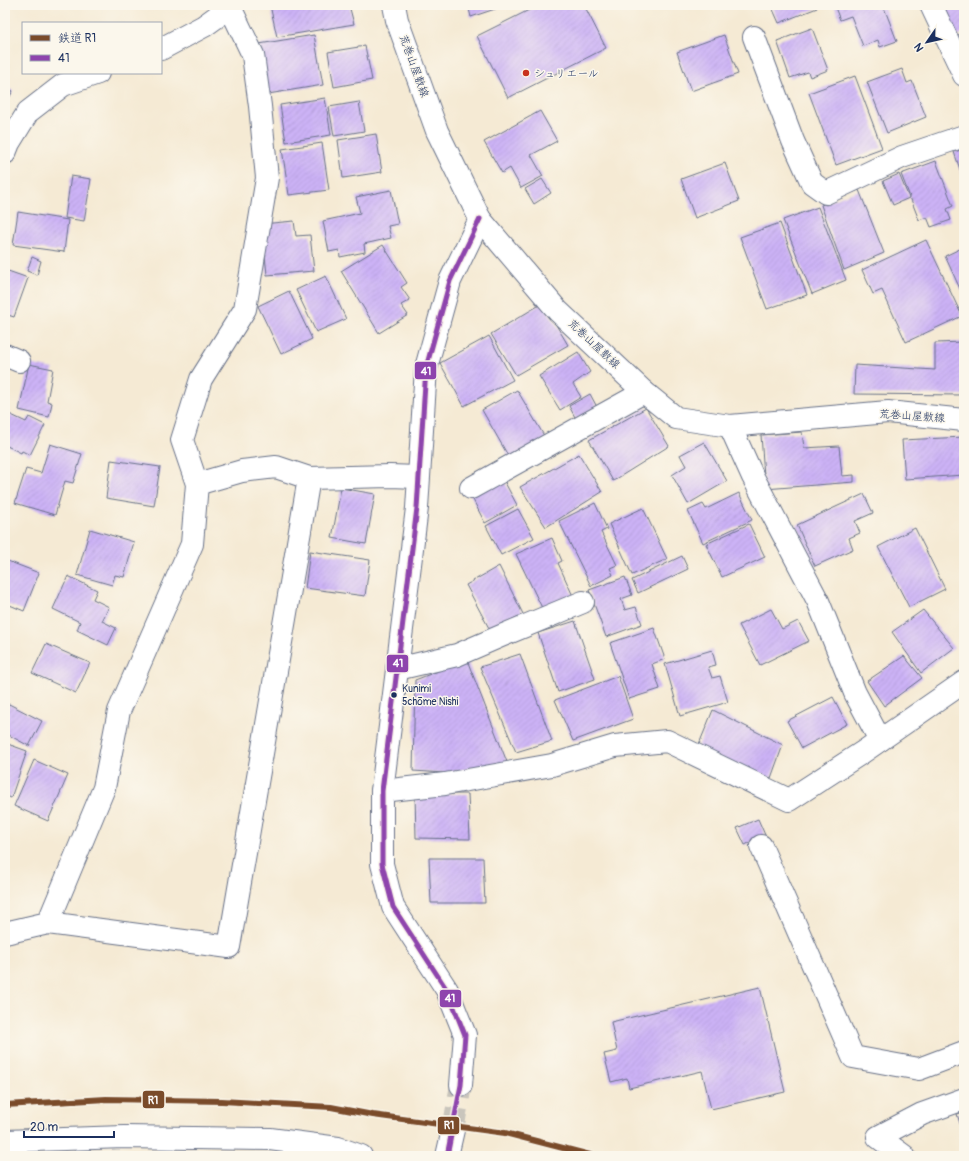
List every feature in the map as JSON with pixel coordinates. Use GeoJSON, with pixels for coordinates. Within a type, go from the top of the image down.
{"type":"FeatureCollection","features":[{"type":"Feature","properties":{"kind":"street","name":"荒巻山屋敷線"},"geometry":{"type":"LineString","coordinates":[[394,5],[400,27],[438,131],[480,219],[558,311],[644,392],[676,418],[730,426],[888,412],[964,420]]}},
{"type":"Feature","properties":{"kind":"street"},"geometry":{"type":"LineString","coordinates":[[931,5],[964,75]]}},
{"type":"Feature","properties":{"kind":"street"},"geometry":{"type":"LineString","coordinates":[[48,923],[104,788],[119,711],[192,544],[197,484],[182,440],[201,379],[245,309],[267,178],[253,55],[232,6],[204,26],[162,48]]}},
{"type":"Feature","properties":{"kind":"street"},"geometry":{"type":"LineString","coordinates":[[754,37],[793,141],[812,183],[826,193],[902,157],[964,136]]}},
{"type":"Feature","properties":{"kind":"street"},"geometry":{"type":"LineString","coordinates":[[5,153],[9,143],[28,112],[63,85],[95,74]]}},
{"type":"Feature","properties":{"kind":"street"},"geometry":{"type":"LineString","coordinates":[[461,1085],[465,1035],[447,990],[393,907],[382,864],[382,791],[417,508],[426,368],[450,281],[480,219]]}},
{"type":"Feature","properties":{"kind":"street"},"geometry":{"type":"LineString","coordinates":[[471,488],[644,392]]}},
{"type":"Feature","properties":{"kind":"street"},"geometry":{"type":"LineString","coordinates":[[730,426],[754,477],[818,601],[855,693],[880,740]]}},
{"type":"Feature","properties":{"kind":"street"},"geometry":{"type":"LineString","coordinates":[[197,484],[242,471],[276,467],[309,478],[390,476],[418,477]]}},
{"type":"Feature","properties":{"kind":"street"},"geometry":{"type":"LineString","coordinates":[[5,933],[48,923],[229,947],[309,478]]}},
{"type":"Feature","properties":{"kind":"street"},"geometry":{"type":"LineString","coordinates":[[397,669],[457,655],[583,602]]}},
{"type":"Feature","properties":{"kind":"street"},"geometry":{"type":"LineString","coordinates":[[382,791],[444,784],[552,765],[616,746],[667,741],[789,800],[964,682]]}},
{"type":"Feature","properties":{"kind":"street"},"geometry":{"type":"LineString","coordinates":[[761,846],[853,1057],[919,1069],[964,1052]]}},
{"type":"Feature","properties":{"kind":"street"},"geometry":{"type":"LineString","coordinates":[[904,1156],[878,1137],[922,1114],[964,1099]]}},
{"type":"Feature","properties":{"kind":"street"},"geometry":{"type":"LineString","coordinates":[[447,1156],[453,1130]]}},
{"type":"Feature","properties":{"kind":"street"},"geometry":{"type":"LineString","coordinates":[[5,1141],[124,1137],[270,1139],[338,1148],[361,1156]]}},
{"type":"Feature","properties":{"kind":"building"},"geometry":{"type":"Polygon","coordinates":[[[270,5],[349,5],[354,24],[277,37],[270,5]]]}},
{"type":"Feature","properties":{"kind":"building"},"geometry":{"type":"Polygon","coordinates":[[[468,5],[507,5],[471,17],[468,5]]]}},
{"type":"Feature","properties":{"kind":"building","name":"シュリエール"},"geometry":{"type":"Polygon","coordinates":[[[539,5],[584,5],[606,48],[508,98],[477,36],[539,5]]]}},
{"type":"Feature","properties":{"kind":"building"},"geometry":{"type":"Polygon","coordinates":[[[771,5],[816,5],[817,8],[779,23],[771,5]]]}},
{"type":"Feature","properties":{"kind":"building"},"geometry":{"type":"Polygon","coordinates":[[[834,5],[883,5],[897,41],[880,47],[878,40],[863,46],[851,16],[840,20],[834,5]]]}},
{"type":"Feature","properties":{"kind":"building"},"geometry":{"type":"Polygon","coordinates":[[[944,5],[964,5],[964,33],[955,36],[944,5]]]}},
{"type":"Feature","properties":{"kind":"building"},"geometry":{"type":"Polygon","coordinates":[[[812,28],[828,70],[810,77],[808,72],[790,78],[777,41],[812,28]]]}},
{"type":"Feature","properties":{"kind":"building"},"geometry":{"type":"Polygon","coordinates":[[[314,35],[323,85],[268,94],[259,44],[314,35]]]}},
{"type":"Feature","properties":{"kind":"building"},"geometry":{"type":"Polygon","coordinates":[[[724,35],[738,74],[691,91],[677,52],[724,35]]]}},
{"type":"Feature","properties":{"kind":"building"},"geometry":{"type":"Polygon","coordinates":[[[964,38],[964,50],[960,39],[964,38]]]}},
{"type":"Feature","properties":{"kind":"building"},"geometry":{"type":"Polygon","coordinates":[[[365,46],[372,80],[334,87],[328,52],[365,46]]]}},
{"type":"Feature","properties":{"kind":"building"},"geometry":{"type":"Polygon","coordinates":[[[902,69],[907,83],[912,81],[926,117],[887,133],[867,82],[902,69]]]}},
{"type":"Feature","properties":{"kind":"building"},"geometry":{"type":"Polygon","coordinates":[[[855,76],[882,148],[836,165],[809,93],[855,76]]]}},
{"type":"Feature","properties":{"kind":"building"},"geometry":{"type":"Polygon","coordinates":[[[5,86],[13,91],[5,105],[5,86]]]}},
{"type":"Feature","properties":{"kind":"building"},"geometry":{"type":"Polygon","coordinates":[[[325,98],[331,135],[286,142],[280,105],[325,98]]]}},
{"type":"Feature","properties":{"kind":"building"},"geometry":{"type":"Polygon","coordinates":[[[359,102],[364,131],[334,136],[329,107],[359,102]]]}},
{"type":"Feature","properties":{"kind":"building"},"geometry":{"type":"Polygon","coordinates":[[[540,111],[557,141],[531,155],[543,176],[521,188],[510,168],[502,173],[484,142],[540,111]]]}},
{"type":"Feature","properties":{"kind":"building"},"geometry":{"type":"Polygon","coordinates":[[[376,134],[382,172],[343,178],[338,140],[376,134]]]}},
{"type":"Feature","properties":{"kind":"building"},"geometry":{"type":"Polygon","coordinates":[[[322,143],[329,190],[289,195],[282,149],[322,143]]]}},
{"type":"Feature","properties":{"kind":"building"},"geometry":{"type":"Polygon","coordinates":[[[964,149],[964,181],[954,152],[964,149]]]}},
{"type":"Feature","properties":{"kind":"building"},"geometry":{"type":"Polygon","coordinates":[[[936,161],[953,206],[947,209],[951,220],[931,227],[927,217],[919,220],[901,174],[936,161]]]}},
{"type":"Feature","properties":{"kind":"building"},"geometry":{"type":"Polygon","coordinates":[[[725,163],[739,201],[695,218],[681,179],[725,163]]]}},
{"type":"Feature","properties":{"kind":"building"},"geometry":{"type":"Polygon","coordinates":[[[899,174],[909,198],[893,205],[883,181],[899,174]]]}},
{"type":"Feature","properties":{"kind":"building"},"geometry":{"type":"Polygon","coordinates":[[[71,176],[91,179],[84,221],[65,218],[71,176]]]}},
{"type":"Feature","properties":{"kind":"building"},"geometry":{"type":"Polygon","coordinates":[[[542,179],[551,193],[534,204],[525,189],[542,179]]]}},
{"type":"Feature","properties":{"kind":"building"},"geometry":{"type":"Polygon","coordinates":[[[391,190],[398,224],[388,226],[391,238],[364,244],[365,252],[340,257],[339,250],[329,252],[323,221],[360,213],[356,197],[391,190]]]}},
{"type":"Feature","properties":{"kind":"building"},"geometry":{"type":"Polygon","coordinates":[[[859,190],[884,253],[844,270],[821,205],[859,190]]]}},
{"type":"Feature","properties":{"kind":"building"},"geometry":{"type":"Polygon","coordinates":[[[818,207],[846,280],[812,294],[783,220],[818,207]]]}},
{"type":"Feature","properties":{"kind":"building"},"geometry":{"type":"Polygon","coordinates":[[[18,212],[68,220],[64,252],[13,245],[18,212]]]}},
{"type":"Feature","properties":{"kind":"building"},"geometry":{"type":"Polygon","coordinates":[[[294,221],[296,236],[310,235],[314,271],[267,275],[262,224],[294,221]]]}},
{"type":"Feature","properties":{"kind":"building"},"geometry":{"type":"Polygon","coordinates":[[[780,223],[807,295],[767,309],[740,237],[780,223]]]}},
{"type":"Feature","properties":{"kind":"building"},"geometry":{"type":"Polygon","coordinates":[[[926,240],[962,316],[906,342],[882,290],[873,294],[862,270],[926,240]]]}},
{"type":"Feature","properties":{"kind":"building"},"geometry":{"type":"Polygon","coordinates":[[[383,245],[407,283],[401,287],[410,300],[401,305],[408,315],[379,333],[341,271],[383,245]]]}},
{"type":"Feature","properties":{"kind":"building"},"geometry":{"type":"Polygon","coordinates":[[[964,247],[964,290],[961,291],[945,256],[964,247]]]}},
{"type":"Feature","properties":{"kind":"building"},"geometry":{"type":"Polygon","coordinates":[[[32,257],[41,261],[37,275],[27,271],[32,257]]]}},
{"type":"Feature","properties":{"kind":"building"},"geometry":{"type":"Polygon","coordinates":[[[8,271],[28,278],[14,317],[5,314],[5,279],[8,271]]]}},
{"type":"Feature","properties":{"kind":"building"},"geometry":{"type":"Polygon","coordinates":[[[326,276],[346,319],[316,332],[296,290],[326,276]]]}},
{"type":"Feature","properties":{"kind":"building"},"geometry":{"type":"Polygon","coordinates":[[[289,291],[312,339],[281,354],[258,306],[289,291]]]}},
{"type":"Feature","properties":{"kind":"building"},"geometry":{"type":"Polygon","coordinates":[[[543,303],[568,345],[516,375],[491,334],[543,303]]]}},
{"type":"Feature","properties":{"kind":"building"},"geometry":{"type":"Polygon","coordinates":[[[489,336],[513,380],[464,406],[440,363],[489,336]]]}},
{"type":"Feature","properties":{"kind":"building"},"geometry":{"type":"Polygon","coordinates":[[[964,342],[964,395],[854,394],[855,365],[935,370],[935,343],[964,342]]]}},
{"type":"Feature","properties":{"kind":"building"},"geometry":{"type":"Polygon","coordinates":[[[578,352],[590,372],[573,384],[581,397],[560,410],[539,376],[578,352]]]}},
{"type":"Feature","properties":{"kind":"building"},"geometry":{"type":"Polygon","coordinates":[[[29,364],[53,369],[47,401],[52,403],[49,417],[19,410],[29,364]]]}},
{"type":"Feature","properties":{"kind":"building"},"geometry":{"type":"Polygon","coordinates":[[[517,390],[546,439],[510,459],[482,410],[517,390]]]}},
{"type":"Feature","properties":{"kind":"building"},"geometry":{"type":"Polygon","coordinates":[[[590,394],[597,407],[576,419],[569,406],[590,394]]]}},
{"type":"Feature","properties":{"kind":"building"},"geometry":{"type":"Polygon","coordinates":[[[646,408],[669,446],[613,481],[589,440],[646,408]]]}},
{"type":"Feature","properties":{"kind":"building"},"geometry":{"type":"Polygon","coordinates":[[[5,412],[26,422],[29,417],[45,425],[30,455],[22,451],[21,453],[5,445],[5,412]]]}},
{"type":"Feature","properties":{"kind":"building"},"geometry":{"type":"Polygon","coordinates":[[[802,432],[804,448],[839,446],[842,476],[854,475],[854,482],[765,489],[761,435],[802,432]]]}},
{"type":"Feature","properties":{"kind":"building"},"geometry":{"type":"Polygon","coordinates":[[[964,437],[964,475],[905,479],[902,440],[964,437]]]}},
{"type":"Feature","properties":{"kind":"building"},"geometry":{"type":"Polygon","coordinates":[[[704,442],[727,481],[688,504],[672,475],[686,466],[680,455],[704,442]]]}},
{"type":"Feature","properties":{"kind":"building"},"geometry":{"type":"Polygon","coordinates":[[[50,444],[82,454],[73,483],[65,481],[55,515],[15,503],[26,469],[41,473],[50,444]]]}},
{"type":"Feature","properties":{"kind":"building"},"geometry":{"type":"Polygon","coordinates":[[[579,454],[602,492],[546,527],[520,487],[579,454]]]}},
{"type":"Feature","properties":{"kind":"building"},"geometry":{"type":"Polygon","coordinates":[[[111,460],[160,467],[154,506],[106,498],[111,460]]]}},
{"type":"Feature","properties":{"kind":"building"},"geometry":{"type":"Polygon","coordinates":[[[502,477],[517,505],[485,523],[470,494],[502,477]]]}},
{"type":"Feature","properties":{"kind":"building"},"geometry":{"type":"Polygon","coordinates":[[[341,488],[375,494],[366,544],[332,538],[341,488]]]}},
{"type":"Feature","properties":{"kind":"building"},"geometry":{"type":"Polygon","coordinates":[[[739,493],[752,520],[703,543],[688,511],[703,504],[706,509],[739,493]]]}},
{"type":"Feature","properties":{"kind":"building"},"geometry":{"type":"Polygon","coordinates":[[[864,494],[873,513],[855,521],[860,533],[849,538],[853,549],[815,566],[797,525],[864,494]]]}},
{"type":"Feature","properties":{"kind":"building"},"geometry":{"type":"Polygon","coordinates":[[[595,503],[607,529],[601,532],[617,565],[610,568],[613,575],[591,586],[559,521],[595,503]]]}},
{"type":"Feature","properties":{"kind":"building"},"geometry":{"type":"Polygon","coordinates":[[[643,508],[667,559],[632,575],[609,524],[643,508]]]}},
{"type":"Feature","properties":{"kind":"building"},"geometry":{"type":"Polygon","coordinates":[[[518,509],[534,538],[501,555],[486,526],[518,509]]]}},
{"type":"Feature","properties":{"kind":"building"},"geometry":{"type":"Polygon","coordinates":[[[749,524],[765,557],[722,577],[706,544],[749,524]]]}},
{"type":"Feature","properties":{"kind":"building"},"geometry":{"type":"Polygon","coordinates":[[[915,528],[945,589],[909,607],[878,547],[915,528]]]}},
{"type":"Feature","properties":{"kind":"building"},"geometry":{"type":"Polygon","coordinates":[[[90,529],[134,542],[124,577],[115,575],[112,585],[77,575],[90,529]]]}},
{"type":"Feature","properties":{"kind":"building"},"geometry":{"type":"Polygon","coordinates":[[[552,538],[562,561],[558,563],[573,596],[543,610],[516,554],[552,538]]]}},
{"type":"Feature","properties":{"kind":"building"},"geometry":{"type":"Polygon","coordinates":[[[310,551],[370,560],[365,596],[305,588],[310,551]]]}},
{"type":"Feature","properties":{"kind":"building"},"geometry":{"type":"Polygon","coordinates":[[[682,556],[688,569],[638,593],[632,580],[682,556]]]}},
{"type":"Feature","properties":{"kind":"building"},"geometry":{"type":"Polygon","coordinates":[[[5,560],[39,573],[24,611],[5,603],[5,560]]]}},
{"type":"Feature","properties":{"kind":"building"},"geometry":{"type":"Polygon","coordinates":[[[499,566],[523,614],[490,630],[466,585],[499,566]]]}},
{"type":"Feature","properties":{"kind":"building"},"geometry":{"type":"Polygon","coordinates":[[[68,576],[97,590],[93,599],[109,607],[102,621],[116,628],[108,645],[77,630],[80,622],[53,609],[68,576]]]}},
{"type":"Feature","properties":{"kind":"building"},"geometry":{"type":"Polygon","coordinates":[[[625,577],[632,595],[621,599],[625,610],[636,607],[642,624],[606,637],[589,590],[625,577]]]}},
{"type":"Feature","properties":{"kind":"building"},"geometry":{"type":"Polygon","coordinates":[[[771,609],[782,629],[798,621],[809,641],[760,665],[739,625],[771,609]]]}},
{"type":"Feature","properties":{"kind":"building"},"geometry":{"type":"Polygon","coordinates":[[[923,610],[954,648],[921,673],[892,632],[923,610]]]}},
{"type":"Feature","properties":{"kind":"building"},"geometry":{"type":"Polygon","coordinates":[[[575,621],[595,679],[558,692],[538,633],[575,621]]]}},
{"type":"Feature","properties":{"kind":"building"},"geometry":{"type":"Polygon","coordinates":[[[654,628],[665,659],[652,664],[660,689],[629,699],[610,643],[654,628]]]}},
{"type":"Feature","properties":{"kind":"building"},"geometry":{"type":"Polygon","coordinates":[[[46,644],[90,663],[76,693],[32,673],[46,644]]]}},
{"type":"Feature","properties":{"kind":"building"},"geometry":{"type":"Polygon","coordinates":[[[712,650],[716,665],[708,667],[712,678],[720,676],[728,702],[680,716],[665,664],[712,650]]]}},
{"type":"Feature","properties":{"kind":"building"},"geometry":{"type":"Polygon","coordinates":[[[520,654],[552,741],[516,752],[480,667],[520,654]]]}},
{"type":"Feature","properties":{"kind":"building"},"geometry":{"type":"Polygon","coordinates":[[[904,656],[922,678],[884,706],[867,681],[904,656]]]}},
{"type":"Feature","properties":{"kind":"building"},"geometry":{"type":"Polygon","coordinates":[[[467,660],[507,762],[445,773],[413,771],[415,680],[467,660]]]}},
{"type":"Feature","properties":{"kind":"building"},"geometry":{"type":"Polygon","coordinates":[[[618,676],[633,719],[573,741],[555,700],[618,676]]]}},
{"type":"Feature","properties":{"kind":"building"},"geometry":{"type":"Polygon","coordinates":[[[833,697],[847,724],[802,748],[787,721],[833,697]]]}},
{"type":"Feature","properties":{"kind":"building"},"geometry":{"type":"Polygon","coordinates":[[[9,704],[42,721],[29,746],[5,733],[5,712],[9,704]]]}},
{"type":"Feature","properties":{"kind":"building"},"geometry":{"type":"Polygon","coordinates":[[[713,710],[783,745],[771,778],[697,749],[713,710]]]}},
{"type":"Feature","properties":{"kind":"building"},"geometry":{"type":"Polygon","coordinates":[[[5,743],[27,751],[11,798],[5,795],[5,743]]]}},
{"type":"Feature","properties":{"kind":"building"},"geometry":{"type":"Polygon","coordinates":[[[34,760],[68,775],[48,821],[14,806],[34,760]]]}},
{"type":"Feature","properties":{"kind":"building"},"geometry":{"type":"Polygon","coordinates":[[[415,794],[468,794],[470,839],[416,838],[415,794]]]}},
{"type":"Feature","properties":{"kind":"building"},"geometry":{"type":"Polygon","coordinates":[[[758,819],[765,835],[745,845],[737,828],[758,819]]]}},
{"type":"Feature","properties":{"kind":"building"},"geometry":{"type":"Polygon","coordinates":[[[429,858],[483,858],[485,903],[431,903],[429,858]]]}},
{"type":"Feature","properties":{"kind":"building"},"geometry":{"type":"Polygon","coordinates":[[[760,987],[785,1092],[711,1109],[702,1071],[629,1088],[627,1078],[611,1082],[604,1054],[617,1051],[611,1022],[760,987]]]}},
{"type":"Feature","properties":{"kind":"building"},"geometry":{"type":"Polygon","coordinates":[[[964,1112],[964,1136],[957,1114],[964,1112]]]}},
{"type":"Feature","properties":{"kind":"tunnel"},"geometry":{"type":"LineString","coordinates":[[453,1130],[461,1085]]}},
{"type":"Feature","properties":{"kind":"rail line","name":"R1"},"geometry":{"type":"LineString","coordinates":[[5,1105],[106,1099],[222,1101],[331,1107],[373,1115],[505,1133],[594,1156]]}},
{"type":"Feature","properties":{"kind":"transit line","name":"41"},"geometry":{"type":"LineString","coordinates":[[447,1156],[461,1085],[465,1035],[447,990],[393,907],[382,864],[382,791],[417,508],[426,368],[450,281],[480,219]]}},
{"type":"Feature","properties":{"kind":"place","name":"シュリエール"},"geometry":{"type":"Point","coordinates":[526,73]}},
{"type":"Feature","properties":{"kind":"place","name":"Kunimi 5chōme Nishi"},"geometry":{"type":"Point","coordinates":[394,695]}}]}
